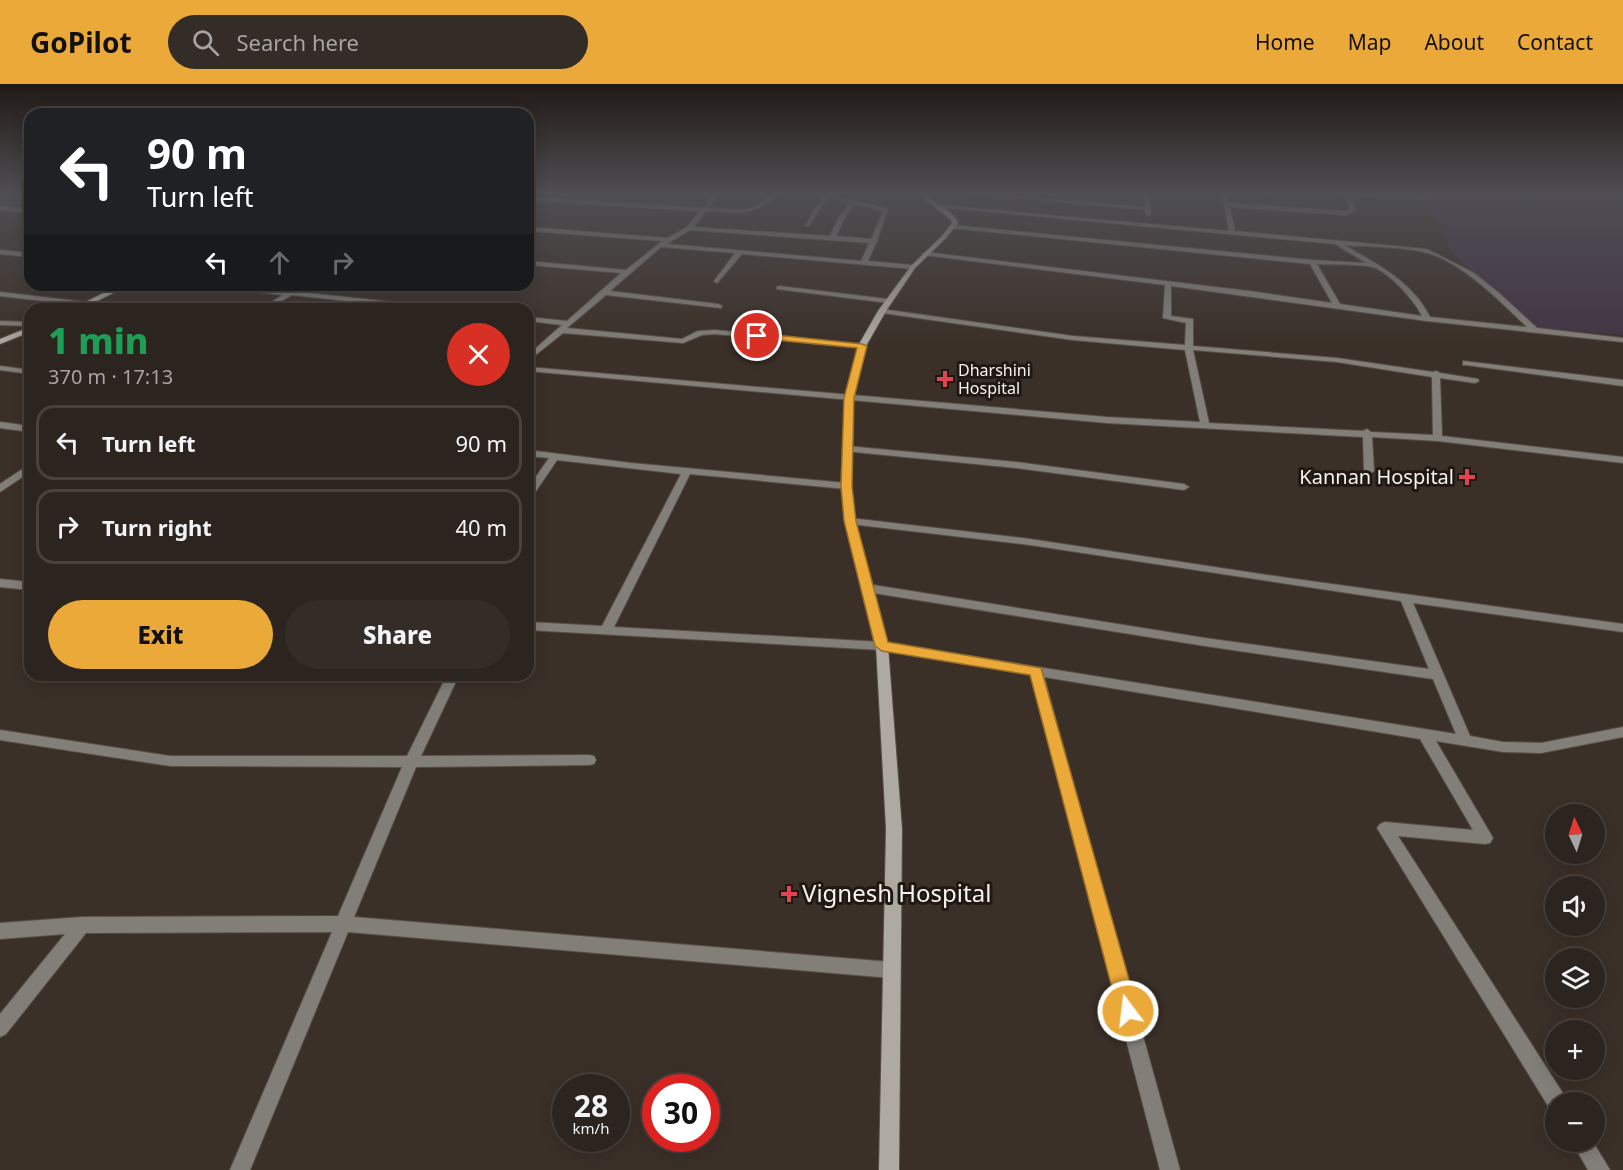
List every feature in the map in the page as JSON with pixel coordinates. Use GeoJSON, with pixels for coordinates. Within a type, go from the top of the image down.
{"type":"FeatureCollection","features":[{"type":"Feature","properties":{"kind":"street"},"geometry":{"type":"LineString","coordinates":[[864,262],[873,244]]}},
{"type":"Feature","properties":{"kind":"street"},"geometry":{"type":"LineString","coordinates":[[889,1170],[894,829],[882,646],[850,521],[846,486],[849,398],[862,346],[885,306],[913,267],[935,244]]}},
{"type":"Feature","properties":{"kind":"street"},"geometry":{"type":"LineString","coordinates":[[1124,244],[1312,262],[1373,265]]}},
{"type":"Feature","properties":{"kind":"street"},"geometry":{"type":"LineString","coordinates":[[1338,244],[1396,279],[1424,310],[1427,319]]}},
{"type":"Feature","properties":{"kind":"street"},"geometry":{"type":"LineString","coordinates":[[1357,244],[1413,248],[1433,253],[1480,279],[1534,330]]}},
{"type":"Feature","properties":{"kind":"street"},"geometry":{"type":"LineString","coordinates":[[534,353],[602,292],[660,245],[913,267]]}},
{"type":"Feature","properties":{"kind":"street"},"geometry":{"type":"LineString","coordinates":[[0,252],[24,254]]}},
{"type":"Feature","properties":{"kind":"street"},"geometry":{"type":"LineString","coordinates":[[717,281],[740,252]]}},
{"type":"Feature","properties":{"kind":"street"},"geometry":{"type":"LineString","coordinates":[[925,254],[1427,319],[1618,339],[1623,348]]}},
{"type":"Feature","properties":{"kind":"street"},"geometry":{"type":"LineString","coordinates":[[1312,262],[1337,306]]}},
{"type":"Feature","properties":{"kind":"street"},"geometry":{"type":"LineString","coordinates":[[534,264],[627,272]]}},
{"type":"Feature","properties":{"kind":"street"},"geometry":{"type":"LineString","coordinates":[[1168,285],[1167,318],[1190,321],[1189,350],[1205,424]]}},
{"type":"Feature","properties":{"kind":"street"},"geometry":{"type":"LineString","coordinates":[[779,288],[1073,339],[1337,360],[1475,381]]}},
{"type":"Feature","properties":{"kind":"street"},"geometry":{"type":"LineString","coordinates":[[88,303],[113,291]]}},
{"type":"Feature","properties":{"kind":"street"},"geometry":{"type":"LineString","coordinates":[[280,291],[387,303]]}},
{"type":"Feature","properties":{"kind":"street"},"geometry":{"type":"LineString","coordinates":[[273,303],[291,292]]}},
{"type":"Feature","properties":{"kind":"street"},"geometry":{"type":"LineString","coordinates":[[602,292],[718,306]]}},
{"type":"Feature","properties":{"kind":"street"},"geometry":{"type":"LineString","coordinates":[[0,294],[77,303]]}},
{"type":"Feature","properties":{"kind":"street"},"geometry":{"type":"LineString","coordinates":[[534,320],[567,323]]}},
{"type":"Feature","properties":{"kind":"street"},"geometry":{"type":"LineString","coordinates":[[0,323],[24,324]]}},
{"type":"Feature","properties":{"kind":"street"},"geometry":{"type":"LineString","coordinates":[[559,330],[683,341],[706,332],[715,332],[862,346]]}},
{"type":"Feature","properties":{"kind":"street"},"geometry":{"type":"LineString","coordinates":[[0,342],[24,332]]}},
{"type":"Feature","properties":{"kind":"street"},"geometry":{"type":"LineString","coordinates":[[1466,363],[1623,383]]}},
{"type":"Feature","properties":{"kind":"street"},"geometry":{"type":"LineString","coordinates":[[0,368],[24,371]]}},
{"type":"Feature","properties":{"kind":"street"},"geometry":{"type":"LineString","coordinates":[[534,370],[1107,420],[1367,432],[1623,460]]}},
{"type":"Feature","properties":{"kind":"street"},"geometry":{"type":"LineString","coordinates":[[1436,374],[1438,438]]}},
{"type":"Feature","properties":{"kind":"street"},"geometry":{"type":"LineString","coordinates":[[0,425],[24,428]]}},
{"type":"Feature","properties":{"kind":"street"},"geometry":{"type":"LineString","coordinates":[[1367,432],[1369,471]]}},
{"type":"Feature","properties":{"kind":"street"},"geometry":{"type":"LineString","coordinates":[[848,449],[936,455],[1047,467],[1184,488]]}},
{"type":"Feature","properties":{"kind":"street"},"geometry":{"type":"LineString","coordinates":[[534,454],[846,486]]}},
{"type":"Feature","properties":{"kind":"street"},"geometry":{"type":"LineString","coordinates":[[534,486],[555,456]]}},
{"type":"Feature","properties":{"kind":"street"},"geometry":{"type":"LineString","coordinates":[[0,489],[24,471]]}},
{"type":"Feature","properties":{"kind":"street"},"geometry":{"type":"LineString","coordinates":[[606,630],[687,471]]}},
{"type":"Feature","properties":{"kind":"street"},"geometry":{"type":"LineString","coordinates":[[850,521],[1030,542],[1281,581],[1623,628]]}},
{"type":"Feature","properties":{"kind":"street"},"geometry":{"type":"LineString","coordinates":[[0,583],[24,585]]}},
{"type":"Feature","properties":{"kind":"street"},"geometry":{"type":"LineString","coordinates":[[867,588],[1205,642],[1438,675]]}},
{"type":"Feature","properties":{"kind":"street"},"geometry":{"type":"LineString","coordinates":[[1405,597],[1466,742]]}},
{"type":"Feature","properties":{"kind":"street"},"geometry":{"type":"LineString","coordinates":[[534,626],[882,646],[1503,747],[1541,747],[1623,732]]}},
{"type":"Feature","properties":{"kind":"street"},"geometry":{"type":"LineString","coordinates":[[1036,671],[1170,1170]]}},
{"type":"Feature","properties":{"kind":"street"},"geometry":{"type":"LineString","coordinates":[[240,1170],[411,762],[450,681]]}},
{"type":"Feature","properties":{"kind":"street"},"geometry":{"type":"LineString","coordinates":[[0,735],[170,761],[589,760]]}},
{"type":"Feature","properties":{"kind":"street"},"geometry":{"type":"LineString","coordinates":[[1425,735],[1485,838],[1385,828],[1551,1092]]}},
{"type":"Feature","properties":{"kind":"street"},"geometry":{"type":"LineString","coordinates":[[0,931],[82,925],[342,924],[891,970]]}},
{"type":"Feature","properties":{"kind":"street"},"geometry":{"type":"LineString","coordinates":[[0,1028],[82,925]]}},
{"type":"Feature","properties":{"kind":"street"},"geometry":{"type":"LineString","coordinates":[[1588,1152],[1600,1170]]}},
{"type":"Feature","properties":{"kind":"shaded area"},"geometry":{"type":"Polygon","coordinates":[[[1448,244],[1623,244],[1623,335],[1536,328],[1452,253],[1448,244]]]}},
{"type":"Feature","properties":{"kind":"place","name":"Dharshini Hospital"},"geometry":{"type":"Point","coordinates":[945,379]}},
{"type":"Feature","properties":{"kind":"place","name":"Kannan Hospital"},"geometry":{"type":"Point","coordinates":[1467,477]}},
{"type":"Feature","properties":{"kind":"place","name":"Vignesh Hospital"},"geometry":{"type":"Point","coordinates":[789,894]}},
{"type":"Feature","properties":{"kind":"route"},"geometry":{"type":"LineString","coordinates":[[757,336],[862,346],[849,398],[846,486],[850,521],[882,646],[1036,671],[1128,1011]]}}]}
